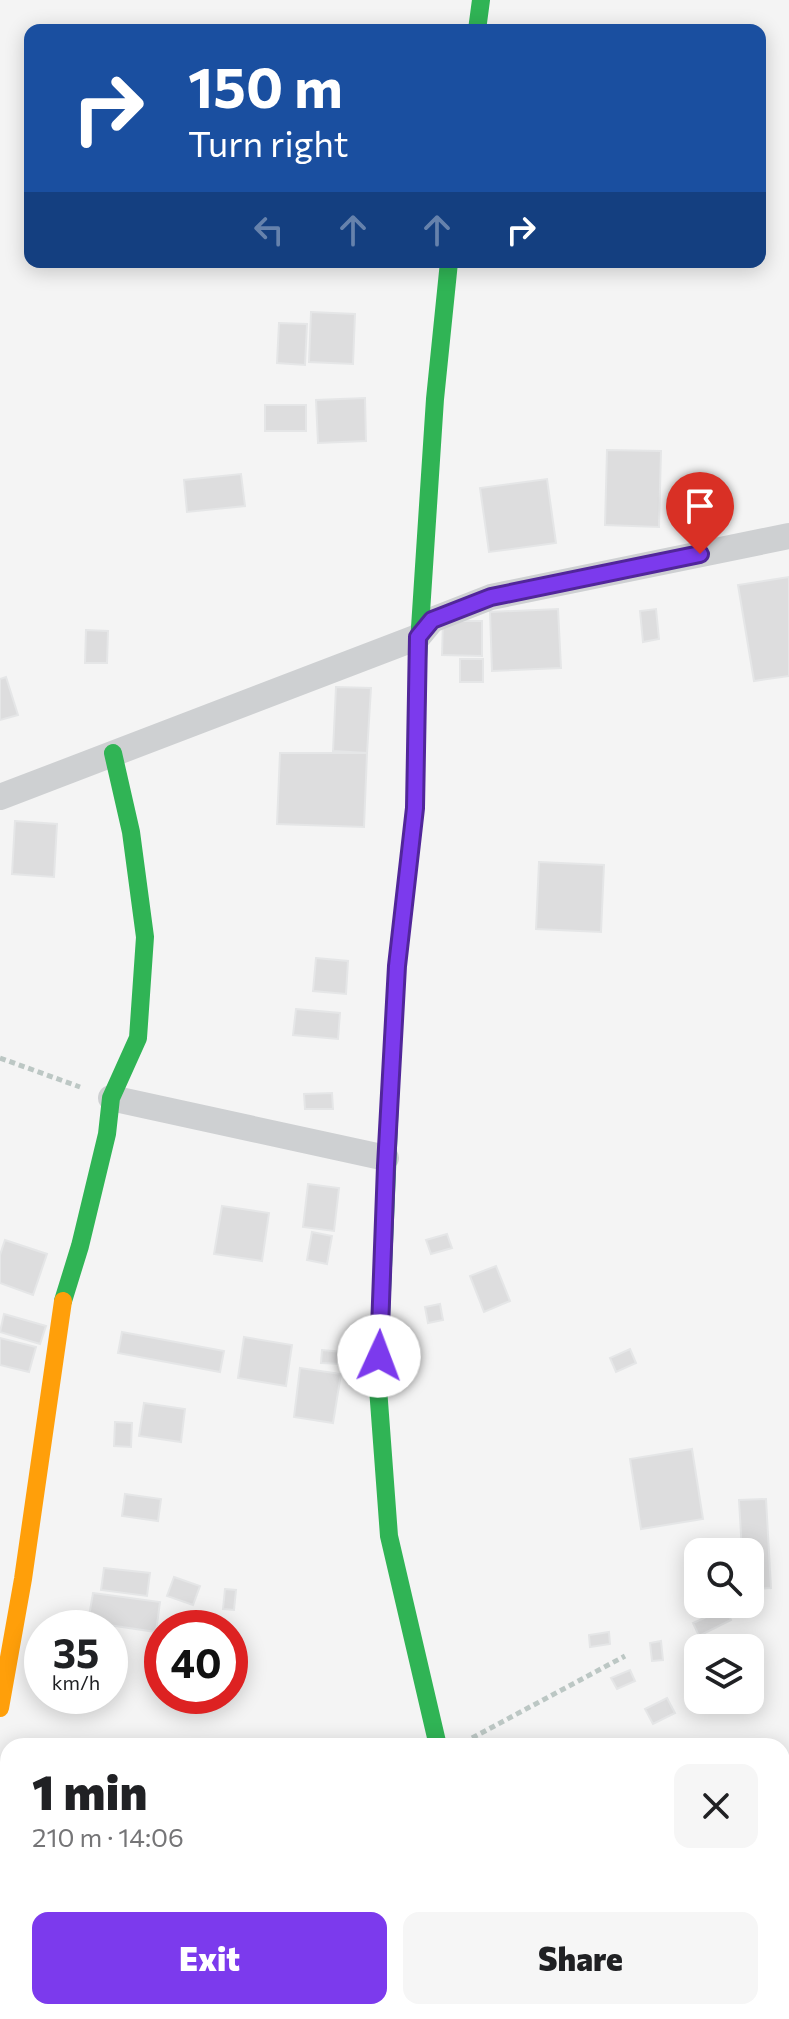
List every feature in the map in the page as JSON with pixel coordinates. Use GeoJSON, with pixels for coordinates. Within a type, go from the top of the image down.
{"type":"FeatureCollection","features":[{"type":"Feature","properties":{"kind":"street"},"geometry":{"type":"LineString","coordinates":[[478,24],[481,0]]}},
{"type":"Feature","properties":{"kind":"street"},"geometry":{"type":"LineString","coordinates":[[436,1738],[389,1536],[378,1388],[397,966],[415,808],[418,637],[435,399],[448,268]]}},
{"type":"Feature","properties":{"kind":"street"},"geometry":{"type":"LineString","coordinates":[[0,797],[418,637],[432,620],[491,597],[789,536]]}},
{"type":"Feature","properties":{"kind":"street"},"geometry":{"type":"LineString","coordinates":[[0,1708],[23,1579],[63,1301],[107,1134],[111,1098],[138,1038],[145,937],[131,832],[113,753]]}},
{"type":"Feature","properties":{"kind":"street"},"geometry":{"type":"LineString","coordinates":[[111,1098],[386,1158]]}},
{"type":"Feature","properties":{"kind":"path"},"geometry":{"type":"LineString","coordinates":[[0,1058],[111,1098]]}},
{"type":"Feature","properties":{"kind":"path"},"geometry":{"type":"LineString","coordinates":[[471,1738],[625,1656]]}},
{"type":"Feature","properties":{"kind":"building"},"geometry":{"type":"Polygon","coordinates":[[[311,312],[355,314],[353,364],[309,362],[311,312]]]}},
{"type":"Feature","properties":{"kind":"building"},"geometry":{"type":"Polygon","coordinates":[[[279,323],[307,324],[305,365],[277,363],[279,323]]]}},
{"type":"Feature","properties":{"kind":"building"},"geometry":{"type":"Polygon","coordinates":[[[365,398],[366,441],[318,443],[316,400],[365,398]]]}},
{"type":"Feature","properties":{"kind":"building"},"geometry":{"type":"Polygon","coordinates":[[[265,405],[306,405],[306,431],[265,431],[265,405]]]}},
{"type":"Feature","properties":{"kind":"building"},"geometry":{"type":"Polygon","coordinates":[[[607,450],[661,451],[659,527],[605,525],[607,450]]]}},
{"type":"Feature","properties":{"kind":"building"},"geometry":{"type":"Polygon","coordinates":[[[241,474],[245,506],[187,512],[184,480],[241,474]]]}},
{"type":"Feature","properties":{"kind":"building"},"geometry":{"type":"Polygon","coordinates":[[[547,479],[556,543],[489,552],[480,488],[547,479]]]}},
{"type":"Feature","properties":{"kind":"building"},"geometry":{"type":"Polygon","coordinates":[[[789,577],[789,676],[754,681],[738,585],[789,577]]]}},
{"type":"Feature","properties":{"kind":"building"},"geometry":{"type":"Polygon","coordinates":[[[558,609],[561,668],[492,671],[490,612],[558,609]]]}},
{"type":"Feature","properties":{"kind":"building"},"geometry":{"type":"Polygon","coordinates":[[[656,609],[659,639],[643,642],[640,611],[656,609]]]}},
{"type":"Feature","properties":{"kind":"building"},"geometry":{"type":"Polygon","coordinates":[[[443,621],[482,621],[482,656],[442,655],[443,621]]]}},
{"type":"Feature","properties":{"kind":"building"},"geometry":{"type":"Polygon","coordinates":[[[86,630],[108,631],[107,663],[85,663],[86,630]]]}},
{"type":"Feature","properties":{"kind":"building"},"geometry":{"type":"Polygon","coordinates":[[[460,659],[483,659],[483,682],[460,682],[460,659]]]}},
{"type":"Feature","properties":{"kind":"building"},"geometry":{"type":"Polygon","coordinates":[[[6,677],[18,715],[0,720],[0,679],[6,677]]]}},
{"type":"Feature","properties":{"kind":"building"},"geometry":{"type":"Polygon","coordinates":[[[336,687],[371,688],[367,753],[333,751],[336,687]]]}},
{"type":"Feature","properties":{"kind":"building"},"geometry":{"type":"Polygon","coordinates":[[[280,753],[367,753],[364,827],[277,824],[280,753]]]}},
{"type":"Feature","properties":{"kind":"building"},"geometry":{"type":"Polygon","coordinates":[[[15,821],[57,824],[54,877],[12,874],[15,821]]]}},
{"type":"Feature","properties":{"kind":"building"},"geometry":{"type":"Polygon","coordinates":[[[539,862],[604,865],[601,932],[536,929],[539,862]]]}},
{"type":"Feature","properties":{"kind":"building"},"geometry":{"type":"Polygon","coordinates":[[[316,958],[348,961],[346,994],[313,991],[316,958]]]}},
{"type":"Feature","properties":{"kind":"building"},"geometry":{"type":"Polygon","coordinates":[[[296,1009],[340,1013],[338,1039],[293,1035],[296,1009]]]}},
{"type":"Feature","properties":{"kind":"building"},"geometry":{"type":"Polygon","coordinates":[[[332,1093],[333,1109],[305,1109],[304,1094],[332,1093]]]}},
{"type":"Feature","properties":{"kind":"building"},"geometry":{"type":"Polygon","coordinates":[[[308,1184],[339,1188],[334,1231],[303,1227],[308,1184]]]}},
{"type":"Feature","properties":{"kind":"building"},"geometry":{"type":"Polygon","coordinates":[[[222,1206],[269,1213],[262,1261],[214,1254],[222,1206]]]}},
{"type":"Feature","properties":{"kind":"building"},"geometry":{"type":"Polygon","coordinates":[[[312,1232],[332,1236],[327,1264],[307,1260],[312,1232]]]}},
{"type":"Feature","properties":{"kind":"building"},"geometry":{"type":"Polygon","coordinates":[[[447,1234],[452,1248],[431,1254],[426,1240],[447,1234]]]}},
{"type":"Feature","properties":{"kind":"building"},"geometry":{"type":"Polygon","coordinates":[[[5,1240],[47,1254],[33,1295],[0,1283],[0,1255],[5,1240]]]}},
{"type":"Feature","properties":{"kind":"building"},"geometry":{"type":"Polygon","coordinates":[[[496,1266],[510,1301],[484,1312],[470,1276],[496,1266]]]}},
{"type":"Feature","properties":{"kind":"building"},"geometry":{"type":"Polygon","coordinates":[[[440,1304],[443,1320],[428,1323],[425,1307],[440,1304]]]}},
{"type":"Feature","properties":{"kind":"building"},"geometry":{"type":"Polygon","coordinates":[[[4,1314],[46,1326],[40,1344],[0,1332],[4,1314]]]}},
{"type":"Feature","properties":{"kind":"building"},"geometry":{"type":"Polygon","coordinates":[[[122,1332],[224,1351],[220,1372],[118,1353],[122,1332]]]}},
{"type":"Feature","properties":{"kind":"building"},"geometry":{"type":"Polygon","coordinates":[[[244,1337],[292,1345],[286,1386],[238,1378],[244,1337]]]}},
{"type":"Feature","properties":{"kind":"building"},"geometry":{"type":"Polygon","coordinates":[[[0,1338],[36,1347],[29,1372],[0,1365],[0,1338]]]}},
{"type":"Feature","properties":{"kind":"building"},"geometry":{"type":"Polygon","coordinates":[[[630,1349],[636,1363],[616,1372],[610,1358],[630,1349]]]}},
{"type":"Feature","properties":{"kind":"building"},"geometry":{"type":"Polygon","coordinates":[[[322,1350],[343,1352],[343,1364],[321,1363],[322,1350]]]}},
{"type":"Feature","properties":{"kind":"building"},"geometry":{"type":"Polygon","coordinates":[[[300,1368],[341,1374],[333,1423],[294,1417],[300,1368]]]}},
{"type":"Feature","properties":{"kind":"building"},"geometry":{"type":"Polygon","coordinates":[[[144,1403],[185,1409],[181,1442],[139,1436],[144,1403]]]}},
{"type":"Feature","properties":{"kind":"building"},"geometry":{"type":"Polygon","coordinates":[[[115,1422],[132,1423],[131,1447],[114,1446],[115,1422]]]}},
{"type":"Feature","properties":{"kind":"building"},"geometry":{"type":"Polygon","coordinates":[[[692,1449],[703,1519],[641,1529],[630,1459],[692,1449]]]}},
{"type":"Feature","properties":{"kind":"building"},"geometry":{"type":"Polygon","coordinates":[[[125,1494],[161,1499],[158,1521],[122,1516],[125,1494]]]}},
{"type":"Feature","properties":{"kind":"building"},"geometry":{"type":"Polygon","coordinates":[[[766,1499],[771,1588],[764,1588],[764,1538],[741,1538],[739,1500],[766,1499]]]}},
{"type":"Feature","properties":{"kind":"building"},"geometry":{"type":"Polygon","coordinates":[[[104,1568],[150,1573],[147,1596],[101,1590],[104,1568]]]}},
{"type":"Feature","properties":{"kind":"building"},"geometry":{"type":"Polygon","coordinates":[[[174,1577],[200,1586],[193,1605],[167,1596],[174,1577]]]}},
{"type":"Feature","properties":{"kind":"building"},"geometry":{"type":"Polygon","coordinates":[[[225,1589],[236,1590],[234,1610],[223,1609],[225,1589]]]}},
{"type":"Feature","properties":{"kind":"building"},"geometry":{"type":"Polygon","coordinates":[[[93,1593],[160,1602],[159,1610],[144,1610],[144,1630],[128,1628],[128,1610],[90,1610],[93,1593]]]}},
{"type":"Feature","properties":{"kind":"building"},"geometry":{"type":"Polygon","coordinates":[[[704,1618],[731,1620],[703,1634],[698,1634],[693,1623],[704,1618]]]}},
{"type":"Feature","properties":{"kind":"building"},"geometry":{"type":"Polygon","coordinates":[[[609,1632],[610,1644],[590,1647],[589,1635],[609,1632]]]}},
{"type":"Feature","properties":{"kind":"building"},"geometry":{"type":"Polygon","coordinates":[[[661,1641],[663,1660],[652,1661],[650,1643],[661,1641]]]}},
{"type":"Feature","properties":{"kind":"building"},"geometry":{"type":"Polygon","coordinates":[[[630,1670],[635,1681],[617,1689],[611,1678],[630,1670]]]}},
{"type":"Feature","properties":{"kind":"building"},"geometry":{"type":"Polygon","coordinates":[[[667,1698],[675,1713],[653,1724],[645,1709],[667,1698]]]}},
{"type":"Feature","properties":{"kind":"traffic: fast"},"geometry":{"type":"LineString","coordinates":[[478,24],[481,0]]}},
{"type":"Feature","properties":{"kind":"traffic: fast"},"geometry":{"type":"LineString","coordinates":[[418,658],[435,399],[448,268]]}},
{"type":"Feature","properties":{"kind":"traffic: fast"},"geometry":{"type":"LineString","coordinates":[[63,1301],[80,1246],[107,1134],[111,1098],[138,1038],[145,937],[131,832],[113,753]]}},
{"type":"Feature","properties":{"kind":"traffic: fast"},"geometry":{"type":"LineString","coordinates":[[392,1051],[378,1388],[389,1536],[436,1738]]}},
{"type":"Feature","properties":{"kind":"traffic: slow"},"geometry":{"type":"LineString","coordinates":[[0,1708],[23,1579],[63,1301]]}},
{"type":"Feature","properties":{"kind":"traffic: jam"},"geometry":{"type":"LineString","coordinates":[[392,1051],[397,966],[415,808],[418,658]]}},
{"type":"Feature","properties":{"kind":"route"},"geometry":{"type":"LineString","coordinates":[[379,1356],[397,966],[415,808],[418,637],[432,620],[491,597],[700,554]]}}]}
